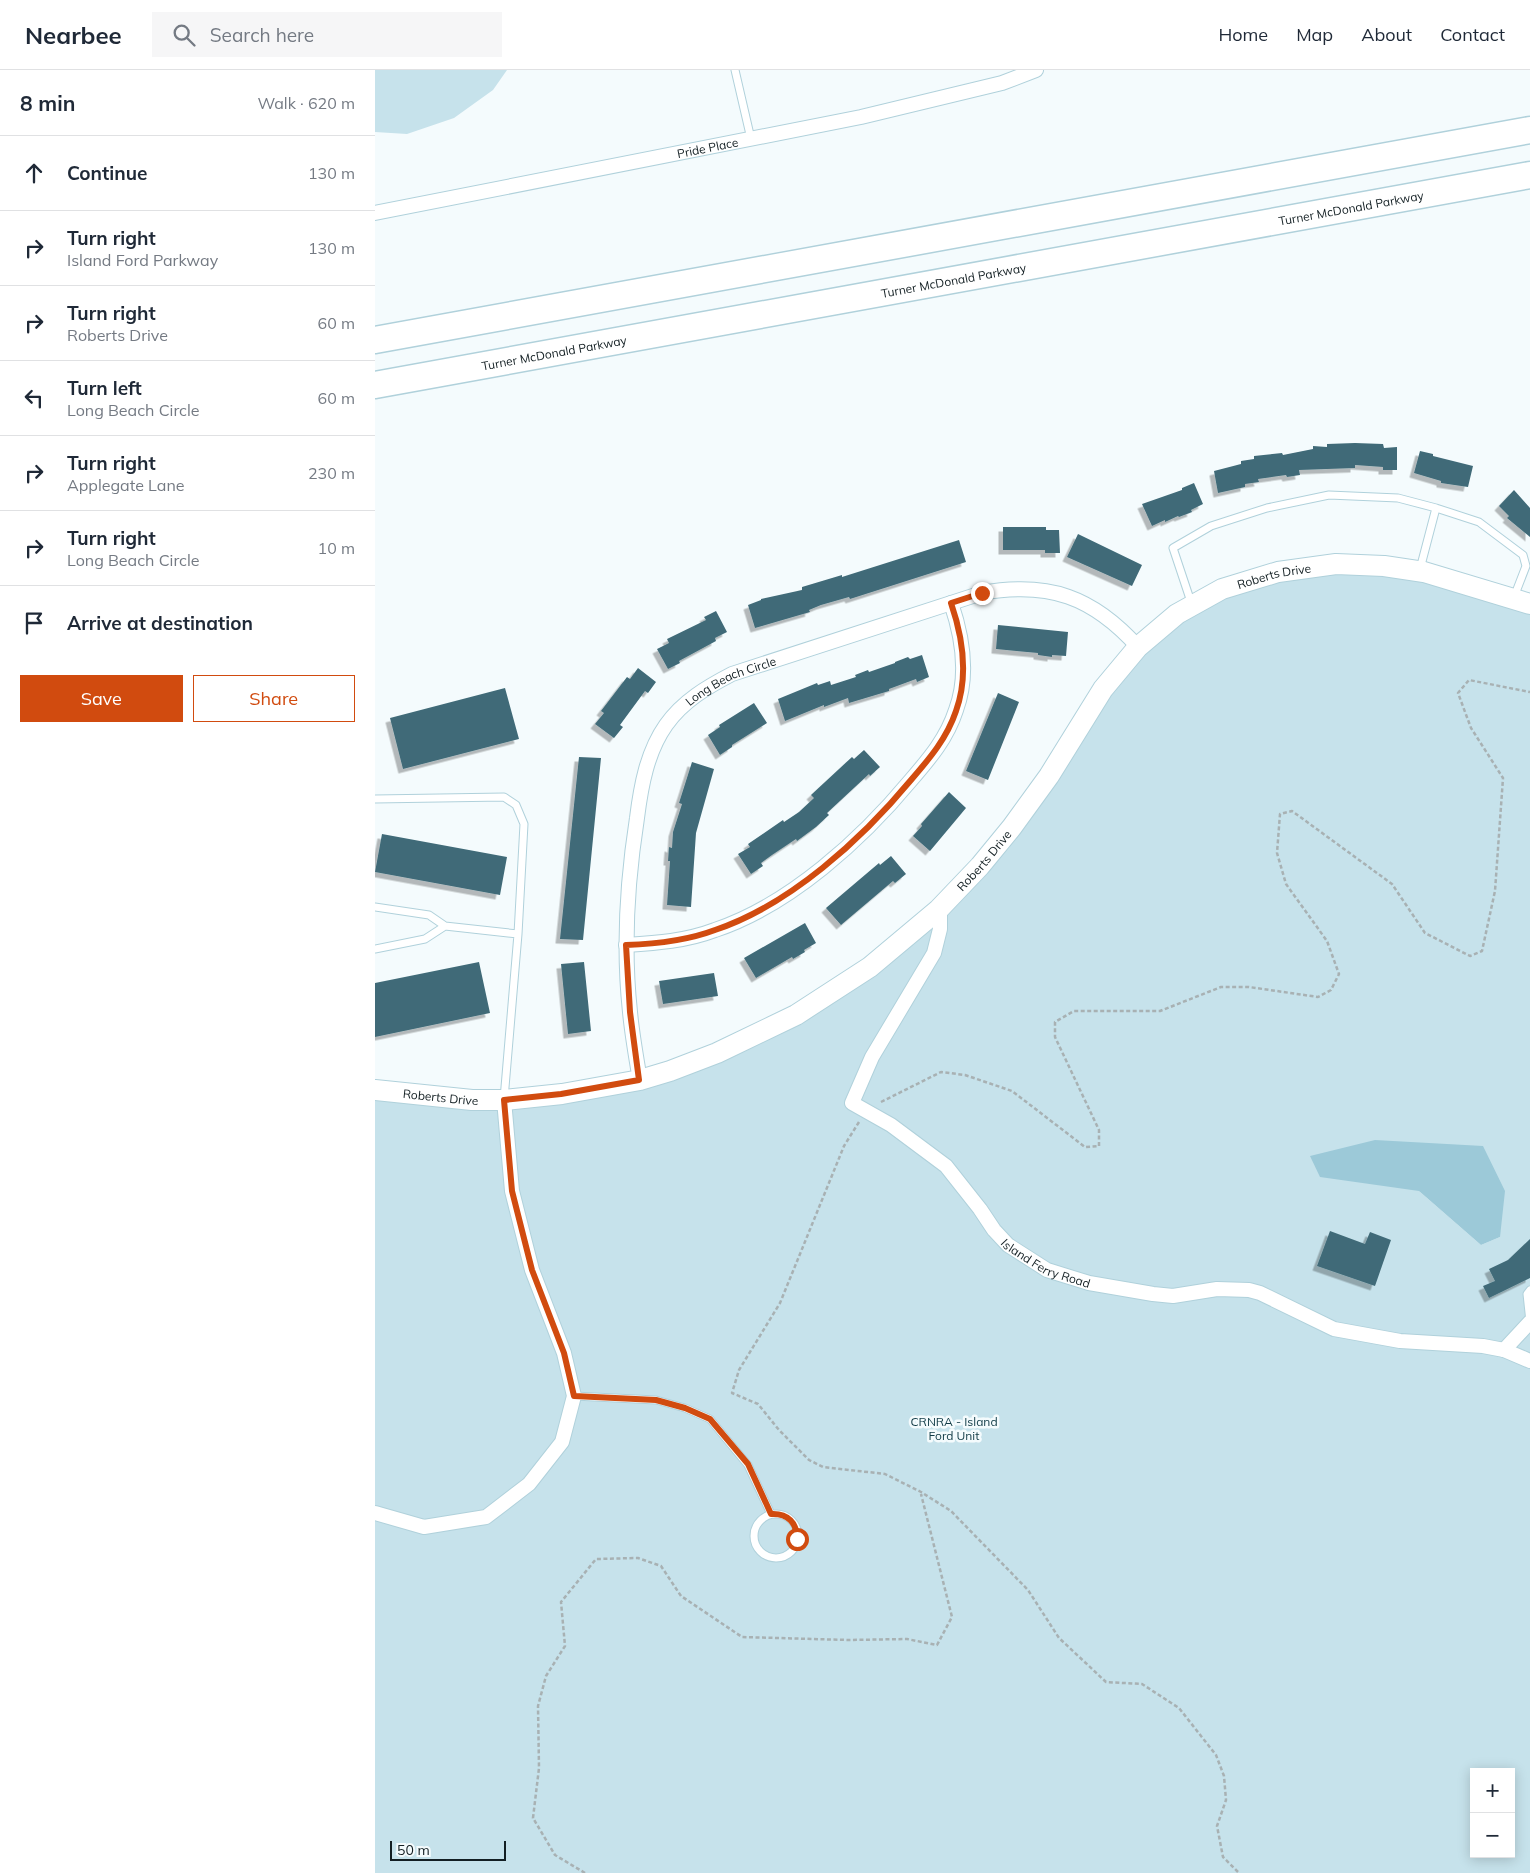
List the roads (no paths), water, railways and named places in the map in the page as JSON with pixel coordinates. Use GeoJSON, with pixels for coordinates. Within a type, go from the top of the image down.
{"type":"FeatureCollection","features":[{"type":"Feature","properties":{"kind":"highway"},"geometry":{"type":"LineString","coordinates":[[375,340],[1530,130]]}},
{"type":"Feature","properties":{"kind":"highway","name":"Turner McDonald Parkway"},"geometry":{"type":"LineString","coordinates":[[375,385],[1530,175]]}},
{"type":"Feature","properties":{"kind":"street","name":"Pride Place"},"geometry":{"type":"LineString","coordinates":[[375,213],[861,117],[1002,83],[1036,70]]}},
{"type":"Feature","properties":{"kind":"street","name":"Roberts Drive"},"geometry":{"type":"LineString","coordinates":[[375,1090],[472,1100],[504,1100],[561,1094],[639,1080],[671,1071],[717,1053],[796,1015],[870,967],[938,910],[980,866],[1013,827],[1049,776],[1103,688],[1138,647],[1177,614],[1222,589],[1278,572],[1337,564],[1384,566],[1419,572],[1521,601]]}},
{"type":"Feature","properties":{"kind":"street","name":"Long Beach Circle"},"geometry":{"type":"LineString","coordinates":[[639,1080],[630,1012],[626,945],[630,861],[643,778],[656,742],[666,725],[679,710],[703,690],[732,674],[982,593],[1005,589],[1031,588],[1054,592],[1078,600],[1101,612],[1121,628],[1138,647]]}},
{"type":"Feature","properties":{"kind":"street"},"geometry":{"type":"LineString","coordinates":[[626,945],[657,944],[686,939],[743,919],[786,894],[819,870],[853,842],[886,810],[937,749],[948,731],[957,710],[962,684],[963,656],[959,628],[951,603]]}},
{"type":"Feature","properties":{"kind":"street","name":"Island Ferry Road"},"geometry":{"type":"LineString","coordinates":[[938,910],[940,914],[940,929],[934,953],[872,1057],[853,1103],[891,1125],[946,1166],[1008,1245],[1047,1270],[1089,1283],[1173,1296],[1217,1289],[1249,1290],[1260,1293],[1334,1329],[1400,1341],[1483,1346],[1504,1350],[1530,1361]]}},
{"type":"Feature","properties":{"kind":"street"},"geometry":{"type":"LineString","coordinates":[[375,1512],[424,1527],[486,1517],[529,1484],[562,1442],[574,1396],[564,1353],[532,1270],[512,1191],[504,1100]]}},
{"type":"Feature","properties":{"kind":"street"},"geometry":{"type":"LineString","coordinates":[[1504,1350],[1530,1322]]}},
{"type":"Feature","properties":{"kind":"lane"},"geometry":{"type":"LineString","coordinates":[[735,70],[751,139]]}},
{"type":"Feature","properties":{"kind":"lane"},"geometry":{"type":"LineString","coordinates":[[1192,606],[1173,548],[1211,526],[1267,508],[1329,495],[1399,498],[1479,522],[1523,555],[1526,566],[1521,601]]}},
{"type":"Feature","properties":{"kind":"lane"},"geometry":{"type":"LineString","coordinates":[[1419,572],[1436,508]]}},
{"type":"Feature","properties":{"kind":"lane"},"geometry":{"type":"LineString","coordinates":[[375,799],[504,797],[515,805],[524,824],[518,934],[504,1100]]}},
{"type":"Feature","properties":{"kind":"lane"},"geometry":{"type":"LineString","coordinates":[[375,907],[429,915],[445,926],[518,934]]}},
{"type":"Feature","properties":{"kind":"lane"},"geometry":{"type":"LineString","coordinates":[[375,949],[425,939],[445,926]]}},
{"type":"Feature","properties":{"kind":"lane"},"geometry":{"type":"LineString","coordinates":[[1530,1290],[1527,1294],[1530,1322]]}},
{"type":"Feature","properties":{"kind":"lane"},"geometry":{"type":"LineString","coordinates":[[574,1396],[656,1400],[685,1408],[710,1419],[748,1464],[771,1514]]}},
{"type":"Feature","properties":{"kind":"lane"},"geometry":{"type":"LineString","coordinates":[[771,1514],[785,1516],[795,1526],[797,1532],[795,1546],[791,1552],[778,1558],[764,1554],[755,1543],[755,1528],[759,1522],[771,1514]]}},
{"type":"Feature","properties":{"kind":"park label","name":"CRNRA - Island Ford Unit"},"geometry":{"type":"Point","coordinates":[954,1428]}}]}
